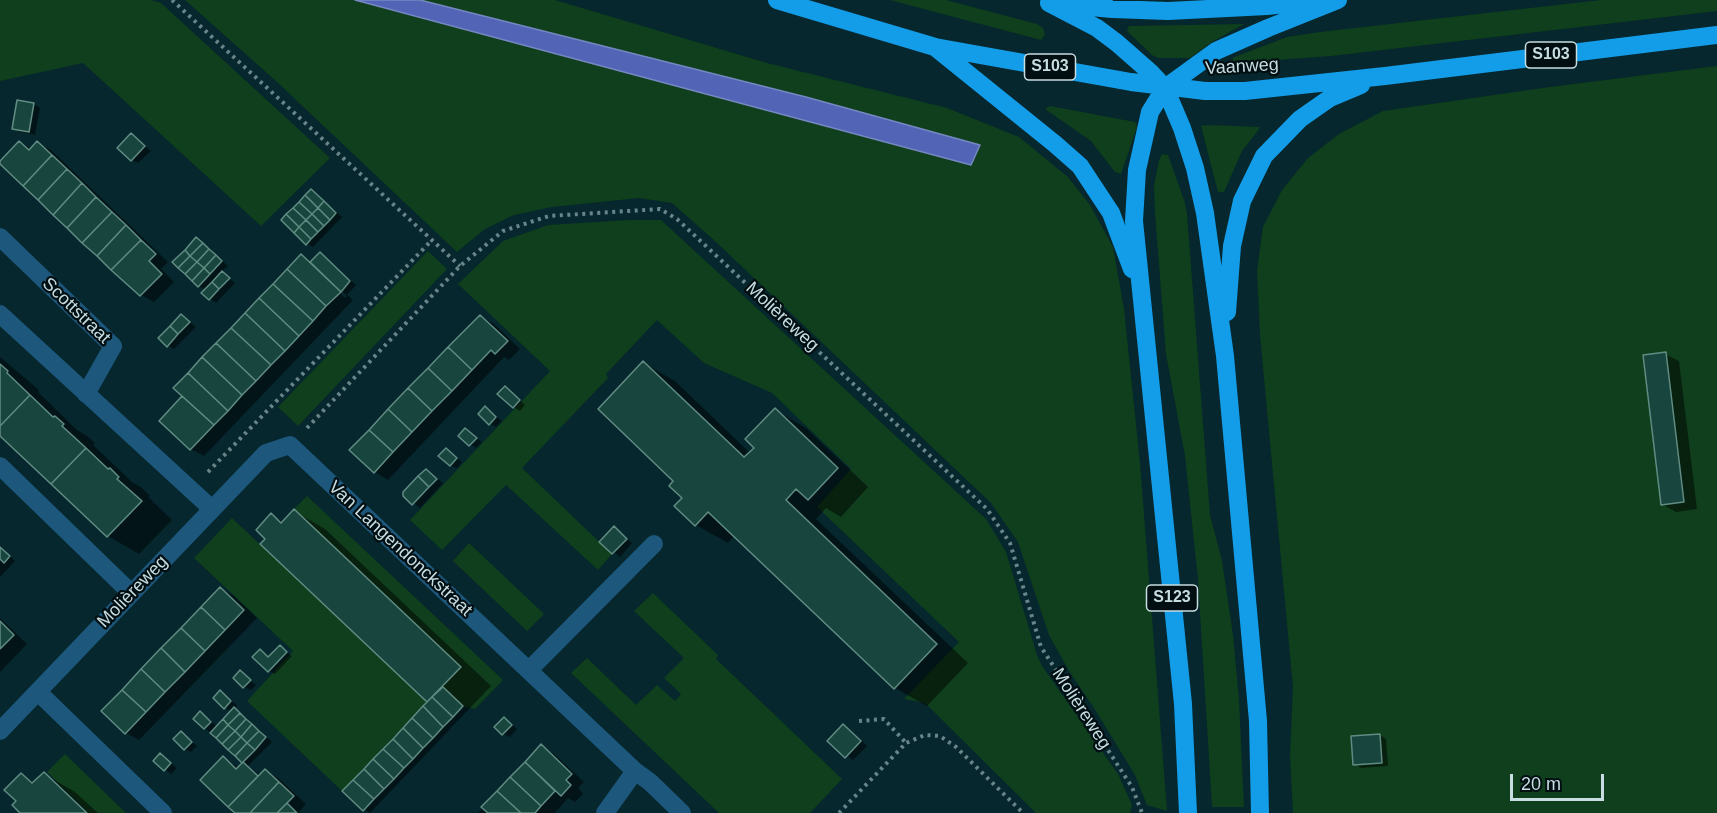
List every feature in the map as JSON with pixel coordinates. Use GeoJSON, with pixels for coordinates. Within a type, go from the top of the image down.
{"type":"FeatureCollection","features":[{"type":"Feature","properties":{"kind":"highway","name":"Vaanweg"},"geometry":{"type":"LineString","coordinates":[[777,0],[935,47],[1165,88],[1205,91],[1245,91],[1385,76],[1717,35]]}},
{"type":"Feature","properties":{"kind":"highway"},"geometry":{"type":"LineString","coordinates":[[1044,2],[1112,9],[1168,11],[1267,6],[1321,0]]}},
{"type":"Feature","properties":{"kind":"highway"},"geometry":{"type":"LineString","coordinates":[[1165,88],[1216,51],[1338,0]]}},
{"type":"Feature","properties":{"kind":"highway"},"geometry":{"type":"LineString","coordinates":[[1044,2],[1082,20],[1117,43],[1165,88],[1182,128],[1195,168],[1205,213],[1225,356],[1258,721],[1260,813]]}},
{"type":"Feature","properties":{"kind":"highway"},"geometry":{"type":"LineString","coordinates":[[935,47],[1080,166],[1111,213],[1140,294]]}},
{"type":"Feature","properties":{"kind":"highway"},"geometry":{"type":"LineString","coordinates":[[1225,356],[1232,246],[1242,201],[1264,156],[1300,119],[1330,98],[1385,76]]}},
{"type":"Feature","properties":{"kind":"highway","name":"S123"},"geometry":{"type":"LineString","coordinates":[[1165,88],[1150,112],[1137,170],[1134,221],[1183,704],[1188,813]]}},
{"type":"Feature","properties":{"kind":"street","name":"Scottstraat"},"geometry":{"type":"LineString","coordinates":[[0,237],[113,346],[87,394]]}},
{"type":"Feature","properties":{"kind":"street"},"geometry":{"type":"LineString","coordinates":[[0,314],[212,509]]}},
{"type":"Feature","properties":{"kind":"street","name":"Molièreweg"},"geometry":{"type":"LineString","coordinates":[[0,731],[266,453],[291,446]]}},
{"type":"Feature","properties":{"kind":"street","name":"Van Langendonckstraat"},"geometry":{"type":"LineString","coordinates":[[291,446],[682,813]]}},
{"type":"Feature","properties":{"kind":"street"},"geometry":{"type":"LineString","coordinates":[[0,465],[131,593]]}},
{"type":"Feature","properties":{"kind":"street"},"geometry":{"type":"LineString","coordinates":[[529,670],[654,544]]}},
{"type":"Feature","properties":{"kind":"street"},"geometry":{"type":"LineString","coordinates":[[38,692],[163,813]]}},
{"type":"Feature","properties":{"kind":"street"},"geometry":{"type":"LineString","coordinates":[[605,813],[635,771]]}},
{"type":"Feature","properties":{"kind":"path"},"geometry":{"type":"LineString","coordinates":[[172,0],[460,266]]}},
{"type":"Feature","properties":{"kind":"path","name":"Molièreweg"},"geometry":{"type":"LineString","coordinates":[[291,446],[460,266],[503,231],[549,216],[660,209],[677,219],[987,509],[1010,543],[1041,647],[1132,787],[1142,813]]}},
{"type":"Feature","properties":{"kind":"path"},"geometry":{"type":"LineString","coordinates":[[191,490],[432,240]]}},
{"type":"Feature","properties":{"kind":"path"},"geometry":{"type":"LineString","coordinates":[[859,721],[884,719],[906,743]]}},
{"type":"Feature","properties":{"kind":"path"},"geometry":{"type":"LineString","coordinates":[[839,813],[906,743],[925,735],[940,736],[957,747],[1023,813]]}},
{"type":"Feature","properties":{"kind":"green space"},"geometry":{"type":"Polygon","coordinates":[[[0,0],[151,0],[161,3],[330,158],[261,226],[83,63],[0,81],[0,0]]]}},
{"type":"Feature","properties":{"kind":"green space"},"geometry":{"type":"Polygon","coordinates":[[[185,0],[355,0],[971,165],[979,145],[806,97],[420,0],[555,0],[767,63],[947,108],[1019,137],[1068,177],[1090,205],[1113,247],[1124,309],[1140,463],[1167,811],[1147,805],[1135,775],[1069,671],[1049,635],[1018,542],[991,503],[672,203],[639,198],[552,207],[514,215],[485,229],[457,252],[277,82],[185,0]]]}},
{"type":"Feature","properties":{"kind":"green space"},"geometry":{"type":"Polygon","coordinates":[[[890,0],[946,0],[1037,24],[1043,28],[1045,35],[1041,40],[890,0]]]}},
{"type":"Feature","properties":{"kind":"green space"},"geometry":{"type":"Polygon","coordinates":[[[1601,0],[1717,0],[1717,11],[1331,56],[1235,63],[1232,58],[1287,37],[1601,0]]]}},
{"type":"Feature","properties":{"kind":"green space"},"geometry":{"type":"Polygon","coordinates":[[[1244,24],[1212,42],[1190,58],[1158,58],[1127,31],[1129,26],[1244,24]]]}},
{"type":"Feature","properties":{"kind":"green space"},"geometry":{"type":"Polygon","coordinates":[[[1717,66],[1717,813],[1293,813],[1290,756],[1293,687],[1260,335],[1257,270],[1263,227],[1282,190],[1308,158],[1339,134],[1383,111],[1717,66]]]}},
{"type":"Feature","properties":{"kind":"green space"},"geometry":{"type":"Polygon","coordinates":[[[1050,106],[1135,122],[1137,127],[1121,174],[1115,172],[1091,141],[1045,109],[1050,106]]]}},
{"type":"Feature","properties":{"kind":"green space"},"geometry":{"type":"Polygon","coordinates":[[[1201,126],[1260,127],[1242,151],[1224,192],[1218,192],[1201,126]]]}},
{"type":"Feature","properties":{"kind":"green space"},"geometry":{"type":"Polygon","coordinates":[[[1162,154],[1168,155],[1187,214],[1210,515],[1222,561],[1233,635],[1239,700],[1244,807],[1212,807],[1198,580],[1185,456],[1166,354],[1155,213],[1154,186],[1162,154]]]}},
{"type":"Feature","properties":{"kind":"green space"},"geometry":{"type":"Polygon","coordinates":[[[661,220],[986,519],[1006,552],[1042,666],[1118,774],[1132,805],[1130,813],[1036,813],[925,703],[904,699],[959,642],[817,507],[851,469],[772,393],[704,363],[657,320],[606,374],[608,378],[522,468],[612,554],[598,570],[506,485],[442,550],[410,520],[550,371],[458,284],[503,241],[548,225],[661,220]]]}},
{"type":"Feature","properties":{"kind":"green space"},"geometry":{"type":"Polygon","coordinates":[[[428,251],[447,269],[298,426],[278,407],[428,251]]]}},
{"type":"Feature","properties":{"kind":"green space"},"geometry":{"type":"Polygon","coordinates":[[[307,496],[503,680],[475,709],[463,706],[443,687],[460,667],[294,509],[307,496]]]}},
{"type":"Feature","properties":{"kind":"green space"},"geometry":{"type":"Polygon","coordinates":[[[232,518],[427,702],[342,791],[247,701],[293,651],[194,558],[232,518]]]}},
{"type":"Feature","properties":{"kind":"green space"},"geometry":{"type":"Polygon","coordinates":[[[469,543],[544,614],[527,631],[453,561],[469,543]]]}},
{"type":"Feature","properties":{"kind":"green space"},"geometry":{"type":"Polygon","coordinates":[[[653,593],[718,655],[716,659],[842,779],[810,813],[719,813],[571,673],[587,658],[636,705],[657,685],[675,701],[681,694],[664,678],[684,658],[634,611],[653,593]]]}},
{"type":"Feature","properties":{"kind":"green space"},"geometry":{"type":"Polygon","coordinates":[[[65,754],[126,813],[89,813],[47,772],[65,754]]]}},
{"type":"Feature","properties":{"kind":"water"},"geometry":{"type":"Polygon","coordinates":[[[355,0],[420,0],[806,97],[980,145],[971,165],[355,0]]]}},
{"type":"Feature","properties":{"kind":"building"},"geometry":{"type":"Polygon","coordinates":[[[17,100],[34,103],[29,132],[12,129],[17,100]]]}},
{"type":"Feature","properties":{"kind":"building"},"geometry":{"type":"Polygon","coordinates":[[[131,133],[145,146],[131,161],[117,148],[131,133]]]}},
{"type":"Feature","properties":{"kind":"building"},"geometry":{"type":"Polygon","coordinates":[[[19,141],[29,150],[37,141],[52,155],[23,186],[0,164],[0,161],[19,141]]]}},
{"type":"Feature","properties":{"kind":"building"},"geometry":{"type":"Polygon","coordinates":[[[52,155],[67,169],[38,200],[23,186],[52,155]]]}},
{"type":"Feature","properties":{"kind":"building"},"geometry":{"type":"Polygon","coordinates":[[[67,169],[82,183],[53,215],[38,200],[67,169]]]}},
{"type":"Feature","properties":{"kind":"building"},"geometry":{"type":"Polygon","coordinates":[[[82,183],[96,197],[67,228],[53,215],[82,183]]]}},
{"type":"Feature","properties":{"kind":"building"},"geometry":{"type":"Polygon","coordinates":[[[311,189],[324,201],[318,208],[305,195],[311,189]]]}},
{"type":"Feature","properties":{"kind":"building"},"geometry":{"type":"Polygon","coordinates":[[[305,195],[318,208],[312,214],[299,202],[305,195]]]}},
{"type":"Feature","properties":{"kind":"building"},"geometry":{"type":"Polygon","coordinates":[[[96,197],[112,212],[82,243],[67,228],[96,197]]]}},
{"type":"Feature","properties":{"kind":"building"},"geometry":{"type":"Polygon","coordinates":[[[324,201],[336,213],[330,220],[318,208],[324,201]]]}},
{"type":"Feature","properties":{"kind":"building"},"geometry":{"type":"Polygon","coordinates":[[[299,202],[312,214],[306,220],[293,208],[299,202]]]}},
{"type":"Feature","properties":{"kind":"building"},"geometry":{"type":"Polygon","coordinates":[[[293,208],[306,220],[299,227],[286,214],[293,208]]]}},
{"type":"Feature","properties":{"kind":"building"},"geometry":{"type":"Polygon","coordinates":[[[318,208],[330,220],[324,226],[312,214],[318,208]]]}},
{"type":"Feature","properties":{"kind":"building"},"geometry":{"type":"Polygon","coordinates":[[[112,212],[126,225],[97,256],[82,243],[112,212]]]}},
{"type":"Feature","properties":{"kind":"building"},"geometry":{"type":"Polygon","coordinates":[[[286,214],[299,227],[294,233],[281,220],[286,214]]]}},
{"type":"Feature","properties":{"kind":"building"},"geometry":{"type":"Polygon","coordinates":[[[312,214],[324,226],[318,232],[306,220],[312,214]]]}},
{"type":"Feature","properties":{"kind":"building"},"geometry":{"type":"Polygon","coordinates":[[[306,220],[318,232],[311,239],[299,227],[306,220]]]}},
{"type":"Feature","properties":{"kind":"building"},"geometry":{"type":"Polygon","coordinates":[[[126,225],[141,240],[111,270],[97,256],[126,225]]]}},
{"type":"Feature","properties":{"kind":"building"},"geometry":{"type":"Polygon","coordinates":[[[299,227],[311,239],[306,245],[294,233],[299,227]]]}},
{"type":"Feature","properties":{"kind":"building"},"geometry":{"type":"Polygon","coordinates":[[[196,237],[203,243],[190,256],[185,250],[196,237]]]}},
{"type":"Feature","properties":{"kind":"building"},"geometry":{"type":"Polygon","coordinates":[[[141,240],[156,254],[149,261],[162,274],[140,296],[111,270],[141,240]]]}},
{"type":"Feature","properties":{"kind":"building"},"geometry":{"type":"Polygon","coordinates":[[[203,243],[209,249],[197,262],[190,256],[203,243]]]}},
{"type":"Feature","properties":{"kind":"building"},"geometry":{"type":"Polygon","coordinates":[[[209,249],[216,255],[204,268],[197,262],[209,249]]]}},
{"type":"Feature","properties":{"kind":"building"},"geometry":{"type":"Polygon","coordinates":[[[185,250],[190,256],[178,268],[172,262],[185,250]]]}},
{"type":"Feature","properties":{"kind":"building"},"geometry":{"type":"Polygon","coordinates":[[[320,252],[350,281],[341,292],[310,262],[320,252]]]}},
{"type":"Feature","properties":{"kind":"building"},"geometry":{"type":"Polygon","coordinates":[[[301,254],[341,292],[326,306],[287,269],[301,254]]]}},
{"type":"Feature","properties":{"kind":"building"},"geometry":{"type":"Polygon","coordinates":[[[216,255],[222,261],[210,274],[204,268],[216,255]]]}},
{"type":"Feature","properties":{"kind":"building"},"geometry":{"type":"Polygon","coordinates":[[[190,256],[197,262],[185,274],[178,268],[190,256]]]}},
{"type":"Feature","properties":{"kind":"building"},"geometry":{"type":"Polygon","coordinates":[[[197,262],[204,268],[192,281],[185,274],[197,262]]]}},
{"type":"Feature","properties":{"kind":"building"},"geometry":{"type":"Polygon","coordinates":[[[204,268],[210,274],[198,287],[192,281],[204,268]]]}},
{"type":"Feature","properties":{"kind":"building"},"geometry":{"type":"Polygon","coordinates":[[[287,269],[326,306],[313,321],[273,284],[287,269]]]}},
{"type":"Feature","properties":{"kind":"building"},"geometry":{"type":"Polygon","coordinates":[[[222,271],[230,278],[219,289],[212,282],[222,271]]]}},
{"type":"Feature","properties":{"kind":"building"},"geometry":{"type":"Polygon","coordinates":[[[212,282],[219,289],[209,300],[201,293],[212,282]]]}},
{"type":"Feature","properties":{"kind":"building"},"geometry":{"type":"Polygon","coordinates":[[[273,284],[313,321],[299,336],[259,298],[273,284]]]}},
{"type":"Feature","properties":{"kind":"building"},"geometry":{"type":"Polygon","coordinates":[[[259,298],[299,336],[285,351],[245,313],[259,298]]]}},
{"type":"Feature","properties":{"kind":"building"},"geometry":{"type":"Polygon","coordinates":[[[245,313],[285,351],[271,365],[231,328],[245,313]]]}},
{"type":"Feature","properties":{"kind":"building"},"geometry":{"type":"Polygon","coordinates":[[[181,314],[190,322],[178,334],[170,326],[181,314]]]}},
{"type":"Feature","properties":{"kind":"building"},"geometry":{"type":"Polygon","coordinates":[[[480,315],[508,341],[495,354],[491,350],[472,370],[448,347],[480,315]]]}},
{"type":"Feature","properties":{"kind":"building"},"geometry":{"type":"Polygon","coordinates":[[[170,326],[178,334],[167,347],[158,338],[170,326]]]}},
{"type":"Feature","properties":{"kind":"building"},"geometry":{"type":"Polygon","coordinates":[[[231,328],[271,365],[256,381],[216,343],[231,328]]]}},
{"type":"Feature","properties":{"kind":"building"},"geometry":{"type":"Polygon","coordinates":[[[216,343],[256,381],[242,395],[202,357],[216,343]]]}},
{"type":"Feature","properties":{"kind":"building"},"geometry":{"type":"Polygon","coordinates":[[[448,347],[472,370],[452,391],[428,368],[448,347]]]}},
{"type":"Feature","properties":{"kind":"building"},"geometry":{"type":"Polygon","coordinates":[[[1666,352],[1684,502],[1661,505],[1643,355],[1666,352]]]}},
{"type":"Feature","properties":{"kind":"building"},"geometry":{"type":"Polygon","coordinates":[[[202,357],[242,395],[228,411],[188,373],[202,357]]]}},
{"type":"Feature","properties":{"kind":"building"},"geometry":{"type":"Polygon","coordinates":[[[643,361],[744,457],[754,448],[745,439],[775,408],[838,468],[808,500],[796,489],[786,500],[937,644],[894,689],[708,512],[695,526],[674,506],[682,498],[669,486],[673,481],[598,409],[643,361]]]}},
{"type":"Feature","properties":{"kind":"building"},"geometry":{"type":"Polygon","coordinates":[[[0,364],[30,395],[0,426],[0,364]]]}},
{"type":"Feature","properties":{"kind":"building"},"geometry":{"type":"Polygon","coordinates":[[[428,368],[452,391],[432,411],[408,388],[428,368]]]}},
{"type":"Feature","properties":{"kind":"building"},"geometry":{"type":"Polygon","coordinates":[[[188,373],[228,411],[214,425],[173,388],[188,373]]]}},
{"type":"Feature","properties":{"kind":"building"},"geometry":{"type":"Polygon","coordinates":[[[505,386],[520,400],[513,408],[497,394],[505,386]]]}},
{"type":"Feature","properties":{"kind":"building"},"geometry":{"type":"Polygon","coordinates":[[[408,388],[432,411],[412,432],[388,409],[408,388]]]}},
{"type":"Feature","properties":{"kind":"building"},"geometry":{"type":"Polygon","coordinates":[[[30,395],[53,417],[55,416],[64,424],[62,426],[86,448],[51,484],[0,436],[0,426],[30,395]]]}},
{"type":"Feature","properties":{"kind":"building"},"geometry":{"type":"Polygon","coordinates":[[[182,396],[214,425],[190,450],[159,421],[182,396]]]}},
{"type":"Feature","properties":{"kind":"building"},"geometry":{"type":"Polygon","coordinates":[[[485,406],[496,417],[489,425],[478,414],[485,406]]]}},
{"type":"Feature","properties":{"kind":"building"},"geometry":{"type":"Polygon","coordinates":[[[388,409],[412,432],[393,452],[369,430],[388,409]]]}},
{"type":"Feature","properties":{"kind":"building"},"geometry":{"type":"Polygon","coordinates":[[[465,428],[477,438],[469,446],[458,436],[465,428]]]}},
{"type":"Feature","properties":{"kind":"building"},"geometry":{"type":"Polygon","coordinates":[[[369,430],[393,452],[374,473],[349,450],[369,430]]]}},
{"type":"Feature","properties":{"kind":"building"},"geometry":{"type":"Polygon","coordinates":[[[86,448],[108,469],[110,468],[119,477],[117,479],[142,501],[107,537],[51,484],[86,448]]]}},
{"type":"Feature","properties":{"kind":"building"},"geometry":{"type":"Polygon","coordinates":[[[446,448],[457,458],[450,466],[438,456],[446,448]]]}},
{"type":"Feature","properties":{"kind":"building"},"geometry":{"type":"Polygon","coordinates":[[[426,469],[437,479],[429,487],[418,476],[426,469]]]}},
{"type":"Feature","properties":{"kind":"building"},"geometry":{"type":"Polygon","coordinates":[[[418,476],[429,487],[412,505],[403,496],[403,492],[418,476]]]}},
{"type":"Feature","properties":{"kind":"building"},"geometry":{"type":"Polygon","coordinates":[[[294,509],[461,667],[427,702],[260,544],[265,539],[256,530],[271,513],[281,523],[294,509]]]}},
{"type":"Feature","properties":{"kind":"building"},"geometry":{"type":"Polygon","coordinates":[[[614,526],[627,539],[612,554],[599,542],[614,526]]]}},
{"type":"Feature","properties":{"kind":"building"},"geometry":{"type":"Polygon","coordinates":[[[0,547],[10,556],[4,563],[0,559],[0,547]]]}},
{"type":"Feature","properties":{"kind":"building"},"geometry":{"type":"Polygon","coordinates":[[[220,587],[244,610],[225,630],[201,607],[220,587]]]}},
{"type":"Feature","properties":{"kind":"building"},"geometry":{"type":"Polygon","coordinates":[[[201,607],[225,630],[205,651],[181,628],[201,607]]]}},
{"type":"Feature","properties":{"kind":"building"},"geometry":{"type":"Polygon","coordinates":[[[0,621],[14,635],[0,649],[0,621]]]}},
{"type":"Feature","properties":{"kind":"building"},"geometry":{"type":"Polygon","coordinates":[[[181,628],[205,651],[185,672],[161,648],[181,628]]]}},
{"type":"Feature","properties":{"kind":"building"},"geometry":{"type":"Polygon","coordinates":[[[280,645],[287,652],[268,672],[252,657],[260,649],[268,657],[280,645]]]}},
{"type":"Feature","properties":{"kind":"building"},"geometry":{"type":"Polygon","coordinates":[[[161,648],[185,672],[165,692],[141,669],[161,648]]]}},
{"type":"Feature","properties":{"kind":"building"},"geometry":{"type":"Polygon","coordinates":[[[141,669],[165,692],[146,712],[122,690],[141,669]]]}},
{"type":"Feature","properties":{"kind":"building"},"geometry":{"type":"Polygon","coordinates":[[[240,670],[251,680],[243,688],[233,678],[240,670]]]}},
{"type":"Feature","properties":{"kind":"building"},"geometry":{"type":"Polygon","coordinates":[[[443,687],[463,706],[453,717],[432,697],[443,687]]]}},
{"type":"Feature","properties":{"kind":"building"},"geometry":{"type":"Polygon","coordinates":[[[122,690],[146,712],[125,734],[101,711],[122,690]]]}},
{"type":"Feature","properties":{"kind":"building"},"geometry":{"type":"Polygon","coordinates":[[[220,690],[231,701],[224,709],[213,698],[220,690]]]}},
{"type":"Feature","properties":{"kind":"building"},"geometry":{"type":"Polygon","coordinates":[[[432,697],[453,717],[443,727],[423,706],[432,697]]]}},
{"type":"Feature","properties":{"kind":"building"},"geometry":{"type":"Polygon","coordinates":[[[423,706],[443,727],[433,738],[412,718],[423,706]]]}},
{"type":"Feature","properties":{"kind":"building"},"geometry":{"type":"Polygon","coordinates":[[[234,707],[240,713],[228,725],[223,719],[234,707]]]}},
{"type":"Feature","properties":{"kind":"building"},"geometry":{"type":"Polygon","coordinates":[[[200,711],[211,722],[204,729],[193,719],[200,711]]]}},
{"type":"Feature","properties":{"kind":"building"},"geometry":{"type":"Polygon","coordinates":[[[240,713],[246,719],[235,731],[228,725],[240,713]]]}},
{"type":"Feature","properties":{"kind":"building"},"geometry":{"type":"Polygon","coordinates":[[[504,717],[512,725],[502,735],[494,727],[504,717]]]}},
{"type":"Feature","properties":{"kind":"building"},"geometry":{"type":"Polygon","coordinates":[[[412,718],[433,738],[423,748],[403,728],[412,718]]]}},
{"type":"Feature","properties":{"kind":"building"},"geometry":{"type":"Polygon","coordinates":[[[223,719],[228,725],[216,738],[210,733],[223,719]]]}},
{"type":"Feature","properties":{"kind":"building"},"geometry":{"type":"Polygon","coordinates":[[[246,719],[252,724],[241,737],[235,731],[246,719]]]}},
{"type":"Feature","properties":{"kind":"building"},"geometry":{"type":"Polygon","coordinates":[[[252,724],[259,731],[247,743],[241,737],[252,724]]]}},
{"type":"Feature","properties":{"kind":"building"},"geometry":{"type":"Polygon","coordinates":[[[843,724],[861,741],[845,758],[827,741],[843,724]]]}},
{"type":"Feature","properties":{"kind":"building"},"geometry":{"type":"Polygon","coordinates":[[[228,725],[235,731],[222,744],[216,738],[228,725]]]}},
{"type":"Feature","properties":{"kind":"building"},"geometry":{"type":"Polygon","coordinates":[[[403,728],[423,748],[413,759],[393,739],[403,728]]]}},
{"type":"Feature","properties":{"kind":"building"},"geometry":{"type":"Polygon","coordinates":[[[181,731],[192,742],[184,750],[173,739],[181,731]]]}},
{"type":"Feature","properties":{"kind":"building"},"geometry":{"type":"Polygon","coordinates":[[[235,731],[241,737],[228,750],[222,744],[235,731]]]}},
{"type":"Feature","properties":{"kind":"building"},"geometry":{"type":"Polygon","coordinates":[[[259,731],[266,737],[255,750],[247,743],[259,731]]]}},
{"type":"Feature","properties":{"kind":"building"},"geometry":{"type":"Polygon","coordinates":[[[1380,734],[1382,763],[1353,765],[1351,736],[1380,734]]]}},
{"type":"Feature","properties":{"kind":"building"},"geometry":{"type":"Polygon","coordinates":[[[241,737],[247,743],[235,756],[228,750],[241,737]]]}},
{"type":"Feature","properties":{"kind":"building"},"geometry":{"type":"Polygon","coordinates":[[[393,739],[413,759],[404,768],[383,749],[393,739]]]}},
{"type":"Feature","properties":{"kind":"building"},"geometry":{"type":"Polygon","coordinates":[[[247,743],[255,750],[242,763],[235,756],[247,743]]]}},
{"type":"Feature","properties":{"kind":"building"},"geometry":{"type":"Polygon","coordinates":[[[541,744],[572,774],[566,780],[571,785],[561,796],[525,762],[541,744]]]}},
{"type":"Feature","properties":{"kind":"building"},"geometry":{"type":"Polygon","coordinates":[[[383,749],[404,768],[394,779],[373,759],[383,749]]]}},
{"type":"Feature","properties":{"kind":"building"},"geometry":{"type":"Polygon","coordinates":[[[160,753],[171,763],[164,771],[153,761],[160,753]]]}},
{"type":"Feature","properties":{"kind":"building"},"geometry":{"type":"Polygon","coordinates":[[[223,756],[236,769],[243,762],[258,776],[228,807],[200,780],[223,756]]]}},
{"type":"Feature","properties":{"kind":"building"},"geometry":{"type":"Polygon","coordinates":[[[373,759],[394,779],[384,789],[364,769],[373,759]]]}},
{"type":"Feature","properties":{"kind":"building"},"geometry":{"type":"Polygon","coordinates":[[[525,762],[555,791],[541,806],[510,777],[525,762]]]}},
{"type":"Feature","properties":{"kind":"building"},"geometry":{"type":"Polygon","coordinates":[[[265,769],[279,782],[250,813],[235,813],[228,807],[265,769]]]}},
{"type":"Feature","properties":{"kind":"building"},"geometry":{"type":"Polygon","coordinates":[[[364,769],[384,789],[374,799],[353,780],[364,769]]]}},
{"type":"Feature","properties":{"kind":"building"},"geometry":{"type":"Polygon","coordinates":[[[44,772],[87,813],[20,813],[12,805],[16,801],[4,790],[21,773],[32,783],[44,772]]]}},
{"type":"Feature","properties":{"kind":"building"},"geometry":{"type":"Polygon","coordinates":[[[510,777],[541,806],[535,813],[521,813],[497,791],[510,777]]]}},
{"type":"Feature","properties":{"kind":"building"},"geometry":{"type":"Polygon","coordinates":[[[353,780],[374,799],[363,811],[342,791],[353,780]]]}},
{"type":"Feature","properties":{"kind":"building"},"geometry":{"type":"Polygon","coordinates":[[[279,782],[294,796],[277,813],[250,813],[279,782]]]}},
{"type":"Feature","properties":{"kind":"building"},"geometry":{"type":"Polygon","coordinates":[[[497,791],[521,813],[488,813],[481,807],[497,791]]]}},
{"type":"Feature","properties":{"kind":"building"},"geometry":{"type":"Polygon","coordinates":[[[287,803],[297,813],[277,813],[287,803]]]}}]}
